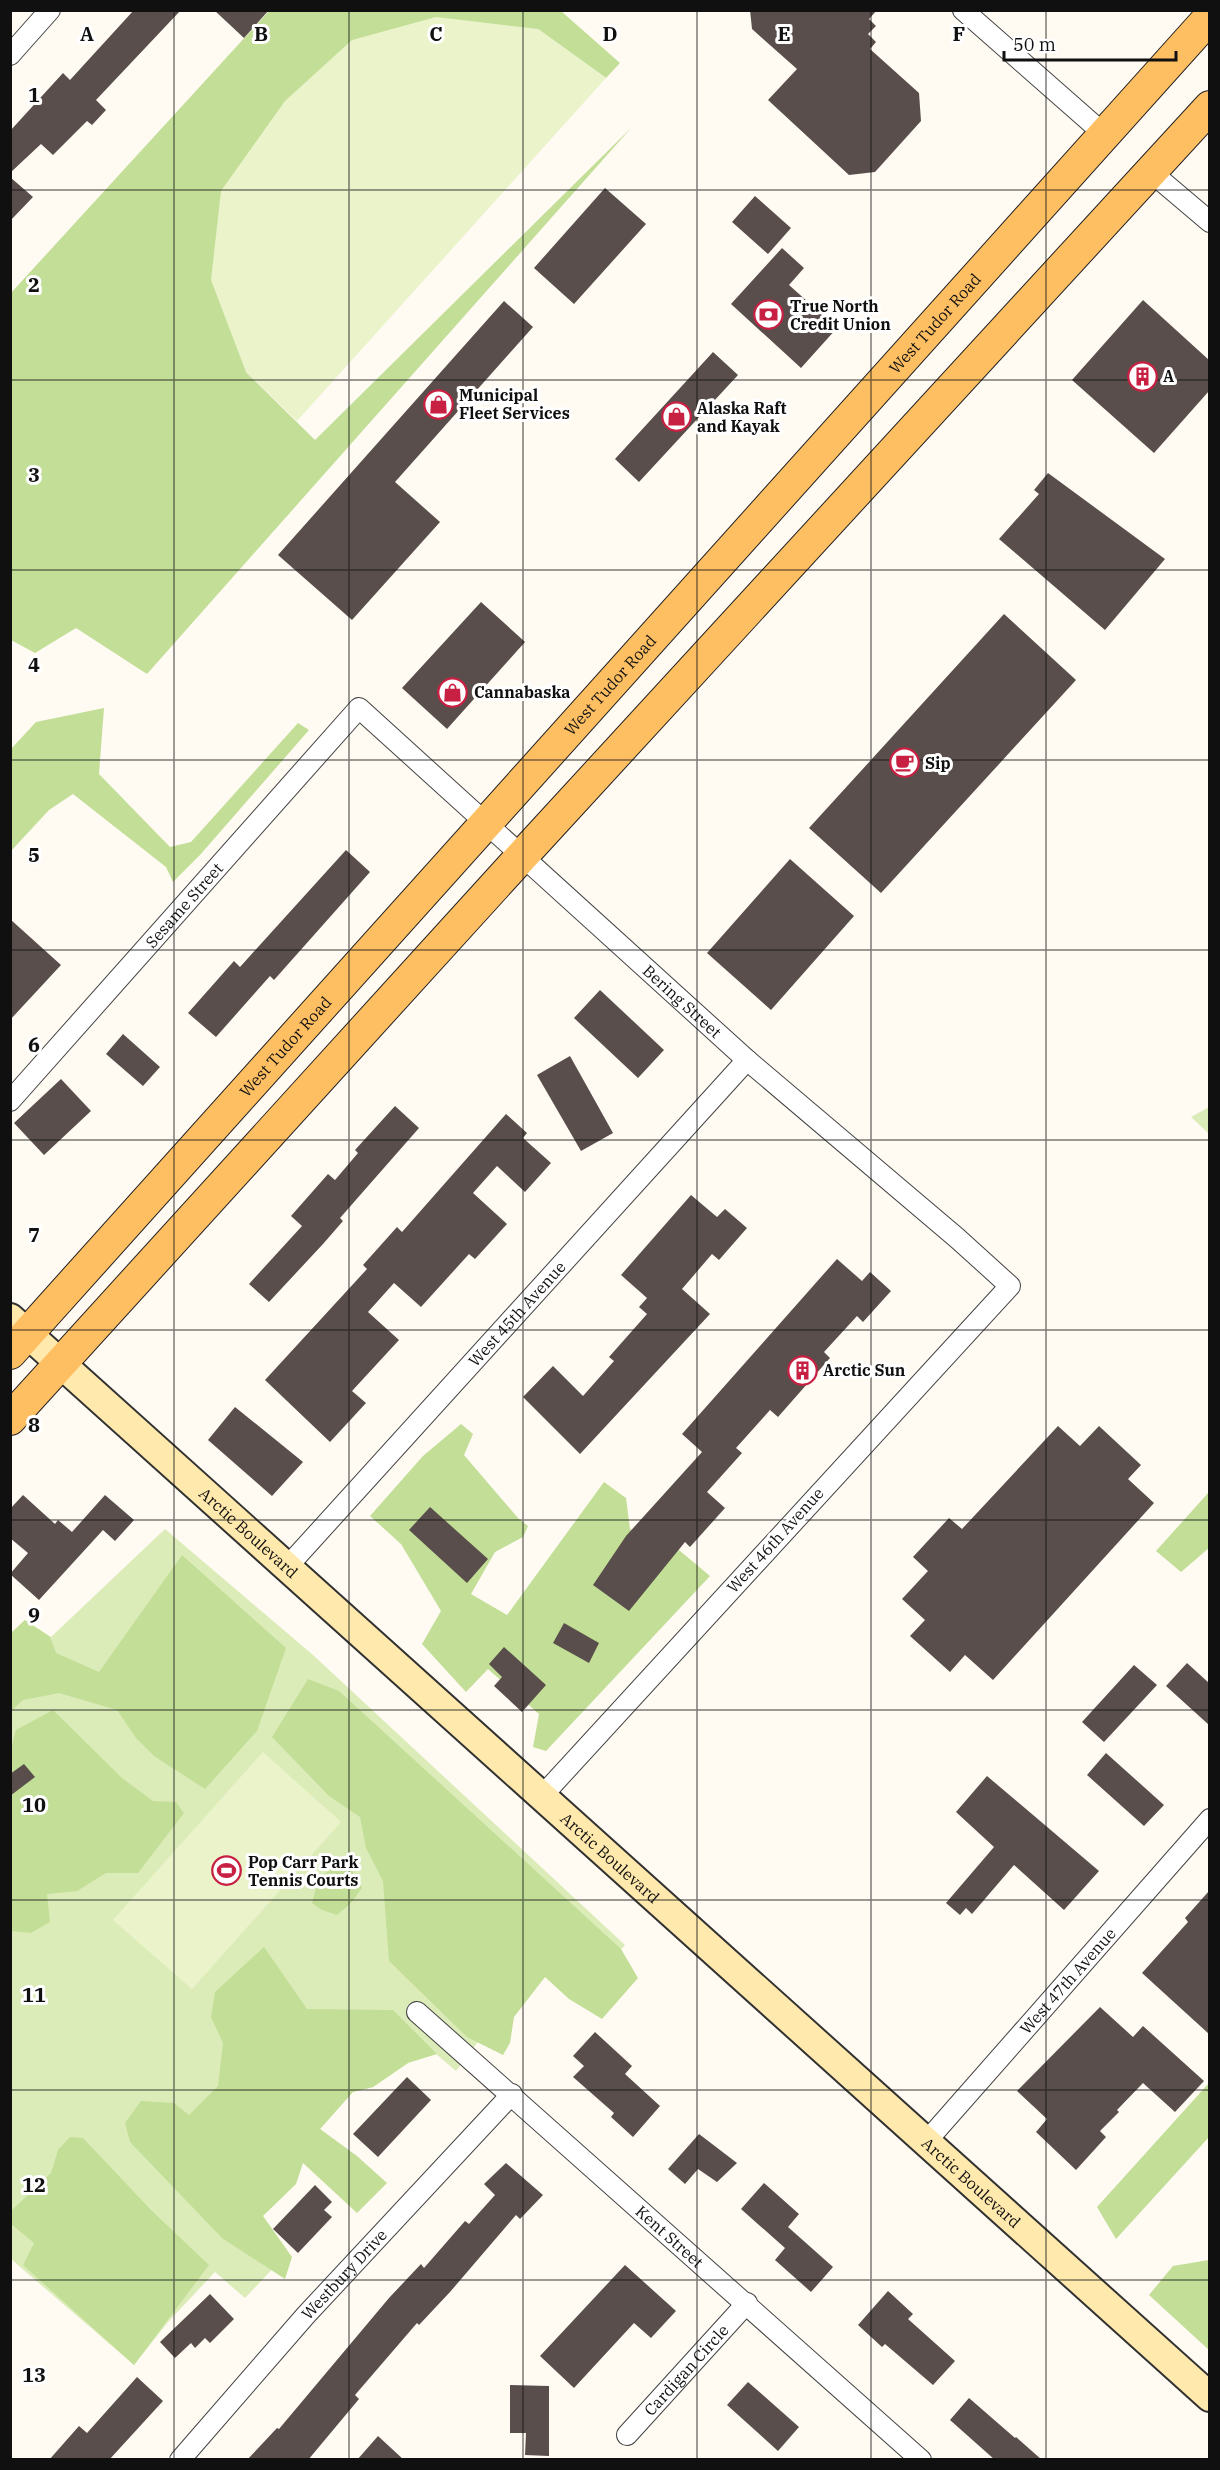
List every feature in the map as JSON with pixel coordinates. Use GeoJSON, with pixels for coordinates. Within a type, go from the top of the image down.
{"type":"FeatureCollection","features":[{"type":"Feature","properties":{"kind":"main road","name":"West Tudor Road"},"geometry":{"type":"LineString","coordinates":[[16,1335],[486,825],[1209,17]]}},
{"type":"Feature","properties":{"kind":"main road"},"geometry":{"type":"LineString","coordinates":[[10,1419],[521,857],[1209,107]]}},
{"type":"Feature","properties":{"kind":"main road","name":"Arctic Boulevard"},"geometry":{"type":"LineString","coordinates":[[16,1335],[61,1363],[1209,2397]]}},
{"type":"Feature","properties":{"kind":"street"},"geometry":{"type":"LineString","coordinates":[[10,55],[50,10]]}},
{"type":"Feature","properties":{"kind":"street"},"geometry":{"type":"LineString","coordinates":[[963,10],[1104,134]]}},
{"type":"Feature","properties":{"kind":"street"},"geometry":{"type":"LineString","coordinates":[[1151,172],[1209,222]]}},
{"type":"Feature","properties":{"kind":"street","name":"Bering Street"},"geometry":{"type":"LineString","coordinates":[[359,708],[747,1060],[1010,1286]]}},
{"type":"Feature","properties":{"kind":"street","name":"Sesame Street"},"geometry":{"type":"LineString","coordinates":[[10,1101],[359,708]]}},
{"type":"Feature","properties":{"kind":"street","name":"West 45th Avenue"},"geometry":{"type":"LineString","coordinates":[[287,1567],[747,1060]]}},
{"type":"Feature","properties":{"kind":"street","name":"West 46th Avenue"},"geometry":{"type":"LineString","coordinates":[[542,1796],[1010,1286]]}},
{"type":"Feature","properties":{"kind":"street","name":"West 47th Avenue"},"geometry":{"type":"LineString","coordinates":[[925,2143],[1209,1819]]}},
{"type":"Feature","properties":{"kind":"street","name":"Kent Street"},"geometry":{"type":"LineString","coordinates":[[417,2012],[747,2302],[921,2460]]}},
{"type":"Feature","properties":{"kind":"street","name":"Westbury Drive"},"geometry":{"type":"LineString","coordinates":[[183,2458],[306,2315],[512,2094]]}},
{"type":"Feature","properties":{"kind":"street","name":"Cardigan Circle"},"geometry":{"type":"LineString","coordinates":[[627,2435],[747,2302]]}},
{"type":"Feature","properties":{"kind":"green space"},"geometry":{"type":"Polygon","coordinates":[[[269,11],[561,11],[620,63],[606,78],[538,29],[246,372],[315,440],[631,128],[147,674],[76,628],[35,653],[11,640],[10,294],[269,11]]]}},
{"type":"Feature","properties":{"kind":"green space"},"geometry":{"type":"Polygon","coordinates":[[[436,17],[538,29],[606,78],[297,421],[246,372],[211,280],[221,191],[285,101],[352,40],[436,17]]]}},
{"type":"Feature","properties":{"kind":"green space"},"geometry":{"type":"Polygon","coordinates":[[[104,708],[99,774],[170,847],[191,842],[298,723],[309,730],[200,855],[173,882],[166,867],[73,794],[49,810],[11,851],[11,749],[36,722],[104,708]]]}},
{"type":"Feature","properties":{"kind":"green space"},"geometry":{"type":"Polygon","coordinates":[[[1209,1107],[1209,1134],[1191,1117],[1209,1107]]]}},
{"type":"Feature","properties":{"kind":"green space"},"geometry":{"type":"Polygon","coordinates":[[[461,1424],[473,1434],[464,1455],[518,1518],[528,1526],[523,1537],[495,1552],[471,1594],[507,1615],[604,1482],[626,1498],[630,1529],[643,1539],[655,1530],[710,1576],[546,1751],[533,1747],[539,1714],[488,1669],[466,1692],[422,1644],[441,1611],[401,1544],[370,1516],[423,1456],[461,1424]]]}},
{"type":"Feature","properties":{"kind":"green space"},"geometry":{"type":"Polygon","coordinates":[[[1209,1492],[1209,1548],[1181,1572],[1156,1551],[1209,1492]]]}},
{"type":"Feature","properties":{"kind":"green space"},"geometry":{"type":"Polygon","coordinates":[[[165,1529],[313,1655],[625,1945],[583,1993],[545,1970],[490,2026],[456,2071],[436,2054],[412,2060],[373,2087],[352,2092],[320,2129],[351,2156],[307,2158],[247,2225],[282,2259],[245,2298],[215,2272],[168,2322],[134,2365],[11,2259],[11,1633],[25,1620],[51,1637],[165,1529]]]}},
{"type":"Feature","properties":{"kind":"green space"},"geometry":{"type":"Polygon","coordinates":[[[182,1555],[286,1648],[257,1731],[205,1789],[154,1756],[136,1738],[117,1710],[59,1693],[23,1700],[11,1711],[11,1633],[25,1620],[50,1637],[56,1653],[99,1672],[182,1555]]]}},
{"type":"Feature","properties":{"kind":"green space"},"geometry":{"type":"Polygon","coordinates":[[[308,1679],[339,1691],[621,1949],[638,1978],[602,2019],[569,1999],[545,1977],[514,2017],[510,2043],[503,2055],[467,2037],[389,1961],[383,1881],[366,1848],[360,1817],[329,1796],[272,1737],[308,1679]]]}},
{"type":"Feature","properties":{"kind":"green space"},"geometry":{"type":"Polygon","coordinates":[[[53,1710],[122,1778],[153,1801],[176,1802],[184,1813],[138,1873],[106,1873],[77,1891],[47,1894],[50,1922],[31,1933],[11,1931],[11,1749],[16,1730],[53,1710]]]}},
{"type":"Feature","properties":{"kind":"green space","name":"Pop Carr Park Tennis Courts"},"geometry":{"type":"Polygon","coordinates":[[[263,1752],[341,1822],[192,1989],[113,1920],[263,1752]]]}},
{"type":"Feature","properties":{"kind":"green space"},"geometry":{"type":"Polygon","coordinates":[[[333,1869],[351,1869],[362,1888],[351,1903],[337,1915],[322,1910],[312,1903],[319,1877],[333,1869]]]}},
{"type":"Feature","properties":{"kind":"green space"},"geometry":{"type":"Polygon","coordinates":[[[264,1947],[307,2009],[393,2010],[437,2054],[408,2063],[373,2087],[353,2092],[320,2129],[357,2156],[387,2183],[357,2213],[303,2163],[296,2184],[263,2216],[292,2257],[285,2279],[222,2238],[130,2142],[125,2123],[141,2101],[174,2103],[189,2115],[218,2086],[223,2043],[211,2017],[215,1992],[264,1947]]]}},
{"type":"Feature","properties":{"kind":"green space"},"geometry":{"type":"Polygon","coordinates":[[[1209,2083],[1209,2137],[1116,2239],[1097,2207],[1209,2083]]]}},
{"type":"Feature","properties":{"kind":"green space"},"geometry":{"type":"Polygon","coordinates":[[[70,2137],[83,2138],[151,2210],[209,2265],[134,2365],[23,2265],[34,2243],[11,2224],[11,2211],[51,2173],[58,2150],[70,2137]]]}},
{"type":"Feature","properties":{"kind":"green space"},"geometry":{"type":"Polygon","coordinates":[[[1210,2260],[1209,2350],[1149,2295],[1173,2266],[1210,2260]]]}},
{"type":"Feature","properties":{"kind":"building"},"geometry":{"type":"Polygon","coordinates":[[[134,10],[181,10],[96,100],[106,110],[92,125],[87,121],[53,155],[41,144],[10,173],[10,131],[63,73],[70,80],[134,10]]]}},
{"type":"Feature","properties":{"kind":"building"},"geometry":{"type":"Polygon","coordinates":[[[214,10],[269,10],[244,38],[214,10]]]}},
{"type":"Feature","properties":{"kind":"building"},"geometry":{"type":"Polygon","coordinates":[[[750,10],[877,10],[869,19],[876,26],[868,34],[876,42],[870,49],[919,93],[921,121],[875,172],[849,175],[768,100],[797,69],[752,29],[750,10]]]}},
{"type":"Feature","properties":{"kind":"building"},"geometry":{"type":"Polygon","coordinates":[[[10,177],[33,197],[10,221],[10,177]]]}},
{"type":"Feature","properties":{"kind":"building"},"geometry":{"type":"Polygon","coordinates":[[[605,188],[646,224],[574,304],[534,268],[605,188]]]}},
{"type":"Feature","properties":{"kind":"building"},"geometry":{"type":"Polygon","coordinates":[[[755,196],[791,228],[768,254],[732,222],[755,196]]]}},
{"type":"Feature","properties":{"kind":"building"},"geometry":{"type":"Polygon","coordinates":[[[782,248],[804,268],[789,285],[837,328],[801,368],[731,304],[782,248]]]}},
{"type":"Feature","properties":{"kind":"building","name":"A"},"geometry":{"type":"Polygon","coordinates":[[[1143,300],[1209,360],[1209,391],[1154,453],[1072,380],[1143,300]]]}},
{"type":"Feature","properties":{"kind":"building","name":"Municipal Fleet Services"},"geometry":{"type":"Polygon","coordinates":[[[504,301],[533,327],[395,482],[440,522],[352,620],[278,555],[504,301]]]}},
{"type":"Feature","properties":{"kind":"building","name":"Alaska Raft and Kayak"},"geometry":{"type":"Polygon","coordinates":[[[713,352],[738,375],[639,482],[615,459],[713,352]]]}},
{"type":"Feature","properties":{"kind":"building"},"geometry":{"type":"Polygon","coordinates":[[[1048,473],[1165,559],[1105,630],[999,539],[1039,494],[1034,490],[1048,473]]]}},
{"type":"Feature","properties":{"kind":"building"},"geometry":{"type":"Polygon","coordinates":[[[481,602],[525,642],[447,729],[402,688],[481,602]]]}},
{"type":"Feature","properties":{"kind":"building"},"geometry":{"type":"Polygon","coordinates":[[[1004,614],[1076,680],[881,893],[809,828],[1004,614]]]}},
{"type":"Feature","properties":{"kind":"building"},"geometry":{"type":"Polygon","coordinates":[[[346,850],[370,872],[274,980],[270,976],[216,1037],[188,1013],[234,961],[240,967],[346,850]]]}},
{"type":"Feature","properties":{"kind":"building"},"geometry":{"type":"Polygon","coordinates":[[[790,859],[854,916],[771,1010],[707,953],[790,859]]]}},
{"type":"Feature","properties":{"kind":"building"},"geometry":{"type":"Polygon","coordinates":[[[10,919],[61,965],[10,1020],[10,919]]]}},
{"type":"Feature","properties":{"kind":"building"},"geometry":{"type":"Polygon","coordinates":[[[600,990],[664,1050],[638,1078],[574,1018],[600,990]]]}},
{"type":"Feature","properties":{"kind":"building"},"geometry":{"type":"Polygon","coordinates":[[[123,1034],[160,1067],[143,1086],[106,1054],[123,1034]]]}},
{"type":"Feature","properties":{"kind":"building"},"geometry":{"type":"Polygon","coordinates":[[[570,1056],[613,1133],[581,1151],[537,1075],[570,1056]]]}},
{"type":"Feature","properties":{"kind":"building"},"geometry":{"type":"Polygon","coordinates":[[[61,1079],[91,1111],[44,1155],[14,1123],[61,1079]]]}},
{"type":"Feature","properties":{"kind":"building"},"geometry":{"type":"Polygon","coordinates":[[[395,1106],[419,1128],[340,1218],[343,1221],[269,1302],[249,1284],[302,1226],[291,1216],[328,1174],[335,1180],[358,1153],[355,1150],[395,1106]]]}},
{"type":"Feature","properties":{"kind":"building"},"geometry":{"type":"Polygon","coordinates":[[[506,1114],[527,1133],[523,1138],[551,1163],[525,1192],[497,1166],[473,1193],[507,1224],[475,1259],[469,1254],[421,1307],[394,1283],[368,1312],[399,1340],[352,1391],[366,1403],[330,1442],[265,1380],[367,1269],[363,1265],[397,1227],[402,1232],[506,1114]]]}},
{"type":"Feature","properties":{"kind":"building"},"geometry":{"type":"Polygon","coordinates":[[[691,1195],[717,1217],[725,1209],[747,1228],[719,1260],[712,1254],[682,1289],[710,1314],[580,1454],[523,1397],[553,1366],[583,1396],[614,1361],[609,1357],[647,1314],[639,1307],[647,1298],[621,1275],[691,1195]]]}},
{"type":"Feature","properties":{"kind":"building"},"geometry":{"type":"Polygon","coordinates":[[[837,1259],[862,1281],[870,1272],[891,1291],[863,1322],[857,1316],[824,1352],[830,1358],[778,1417],[770,1410],[736,1448],[742,1453],[707,1492],[725,1508],[690,1547],[685,1542],[629,1611],[593,1585],[626,1536],[702,1452],[682,1434],[837,1259]]]}},
{"type":"Feature","properties":{"kind":"building"},"geometry":{"type":"Polygon","coordinates":[[[235,1407],[303,1462],[272,1496],[208,1440],[235,1407]]]}},
{"type":"Feature","properties":{"kind":"building"},"geometry":{"type":"Polygon","coordinates":[[[1058,1426],[1080,1446],[1099,1426],[1141,1465],[1128,1479],[1154,1503],[993,1680],[965,1655],[950,1672],[910,1636],[925,1620],[902,1599],[928,1571],[913,1557],[949,1518],[962,1529],[1058,1426]]]}},
{"type":"Feature","properties":{"kind":"building"},"geometry":{"type":"Polygon","coordinates":[[[23,1495],[55,1524],[58,1520],[72,1532],[105,1495],[134,1520],[115,1541],[103,1530],[39,1600],[10,1574],[28,1553],[10,1538],[10,1509],[23,1495]]]}},
{"type":"Feature","properties":{"kind":"building"},"geometry":{"type":"Polygon","coordinates":[[[430,1507],[488,1559],[467,1583],[409,1530],[430,1507]]]}},
{"type":"Feature","properties":{"kind":"building"},"geometry":{"type":"Polygon","coordinates":[[[564,1623],[599,1643],[589,1663],[553,1643],[564,1623]]]}},
{"type":"Feature","properties":{"kind":"building"},"geometry":{"type":"Polygon","coordinates":[[[504,1647],[546,1685],[522,1712],[494,1686],[502,1677],[489,1664],[504,1647]]]}},
{"type":"Feature","properties":{"kind":"building"},"geometry":{"type":"Polygon","coordinates":[[[1187,1663],[1209,1683],[1209,1725],[1166,1686],[1187,1663]]]}},
{"type":"Feature","properties":{"kind":"building"},"geometry":{"type":"Polygon","coordinates":[[[1134,1665],[1157,1685],[1104,1742],[1082,1722],[1134,1665]]]}},
{"type":"Feature","properties":{"kind":"building"},"geometry":{"type":"Polygon","coordinates":[[[1106,1753],[1164,1805],[1144,1826],[1087,1775],[1106,1753]]]}},
{"type":"Feature","properties":{"kind":"building"},"geometry":{"type":"Polygon","coordinates":[[[24,1764],[35,1777],[10,1796],[10,1774],[24,1764]]]}},
{"type":"Feature","properties":{"kind":"building"},"geometry":{"type":"Polygon","coordinates":[[[987,1776],[1099,1871],[1064,1910],[1014,1865],[972,1914],[966,1908],[960,1915],[946,1903],[994,1847],[956,1812],[987,1776]]]}},
{"type":"Feature","properties":{"kind":"building"},"geometry":{"type":"Polygon","coordinates":[[[1209,1891],[1209,2034],[1142,1973],[1188,1922],[1185,1918],[1209,1891]]]}},
{"type":"Feature","properties":{"kind":"building"},"geometry":{"type":"Polygon","coordinates":[[[1100,2007],[1133,2037],[1143,2026],[1204,2081],[1175,2112],[1143,2083],[1100,2131],[1106,2137],[1076,2170],[1036,2132],[1047,2119],[1017,2091],[1100,2007]]]}},
{"type":"Feature","properties":{"kind":"building"},"geometry":{"type":"Polygon","coordinates":[[[595,2032],[632,2066],[625,2074],[660,2106],[633,2137],[611,2117],[614,2113],[573,2077],[584,2066],[573,2056],[595,2032]]]}},
{"type":"Feature","properties":{"kind":"building"},"geometry":{"type":"Polygon","coordinates":[[[407,2077],[431,2100],[378,2157],[353,2134],[407,2077]]]}},
{"type":"Feature","properties":{"kind":"building"},"geometry":{"type":"Polygon","coordinates":[[[699,2134],[737,2163],[717,2182],[698,2169],[685,2184],[668,2169],[699,2134]]]}},
{"type":"Feature","properties":{"kind":"building"},"geometry":{"type":"Polygon","coordinates":[[[506,2163],[543,2195],[520,2219],[516,2215],[450,2292],[419,2325],[417,2323],[355,2395],[359,2399],[308,2460],[247,2460],[277,2428],[279,2429],[389,2298],[421,2264],[424,2268],[465,2221],[469,2224],[495,2195],[484,2184],[506,2163]]]}},
{"type":"Feature","properties":{"kind":"building"},"geometry":{"type":"Polygon","coordinates":[[[764,2183],[799,2214],[788,2227],[833,2267],[811,2292],[775,2260],[785,2248],[741,2209],[764,2183]]]}},
{"type":"Feature","properties":{"kind":"building"},"geometry":{"type":"Polygon","coordinates":[[[315,2185],[332,2202],[324,2210],[332,2217],[298,2253],[273,2229],[315,2185]]]}},
{"type":"Feature","properties":{"kind":"building"},"geometry":{"type":"Polygon","coordinates":[[[625,2265],[676,2311],[651,2338],[634,2323],[574,2388],[540,2356],[625,2265]]]}},
{"type":"Feature","properties":{"kind":"building"},"geometry":{"type":"Polygon","coordinates":[[[888,2291],[913,2314],[908,2319],[955,2361],[933,2385],[885,2344],[882,2347],[858,2325],[888,2291]]]}},
{"type":"Feature","properties":{"kind":"building"},"geometry":{"type":"Polygon","coordinates":[[[210,2294],[234,2319],[210,2343],[205,2338],[195,2348],[191,2343],[175,2358],[160,2342],[210,2294]]]}},
{"type":"Feature","properties":{"kind":"building"},"geometry":{"type":"Polygon","coordinates":[[[137,2377],[163,2401],[109,2460],[49,2460],[79,2426],[87,2433],[137,2377]]]}},
{"type":"Feature","properties":{"kind":"building"},"geometry":{"type":"Polygon","coordinates":[[[748,2382],[799,2427],[778,2451],[727,2405],[748,2382]]]}},
{"type":"Feature","properties":{"kind":"building"},"geometry":{"type":"Polygon","coordinates":[[[510,2385],[549,2386],[549,2456],[525,2455],[526,2433],[510,2433],[510,2385]]]}},
{"type":"Feature","properties":{"kind":"building"},"geometry":{"type":"Polygon","coordinates":[[[969,2398],[1042,2460],[995,2460],[950,2420],[969,2398]]]}},
{"type":"Feature","properties":{"kind":"building"},"geometry":{"type":"Polygon","coordinates":[[[378,2436],[404,2460],[357,2460],[378,2436]]]}},
{"type":"Feature","properties":{"kind":"place","name":"True North Credit Union"},"geometry":{"type":"Point","coordinates":[769,315]}},
{"type":"Feature","properties":{"kind":"place","name":"A"},"geometry":{"type":"Point","coordinates":[1142,376]}},
{"type":"Feature","properties":{"kind":"place","name":"Municipal Fleet Services"},"geometry":{"type":"Point","coordinates":[438,404]}},
{"type":"Feature","properties":{"kind":"place","name":"Alaska Raft and Kayak"},"geometry":{"type":"Point","coordinates":[676,417]}},
{"type":"Feature","properties":{"kind":"place","name":"Cannabaska"},"geometry":{"type":"Point","coordinates":[453,692]}},
{"type":"Feature","properties":{"kind":"place","name":"Sip"},"geometry":{"type":"Point","coordinates":[904,763]}},
{"type":"Feature","properties":{"kind":"place","name":"Arctic Sun"},"geometry":{"type":"Point","coordinates":[802,1370]}},
{"type":"Feature","properties":{"kind":"place","name":"Pop Carr Park Tennis Courts"},"geometry":{"type":"Point","coordinates":[227,1871]}}]}
